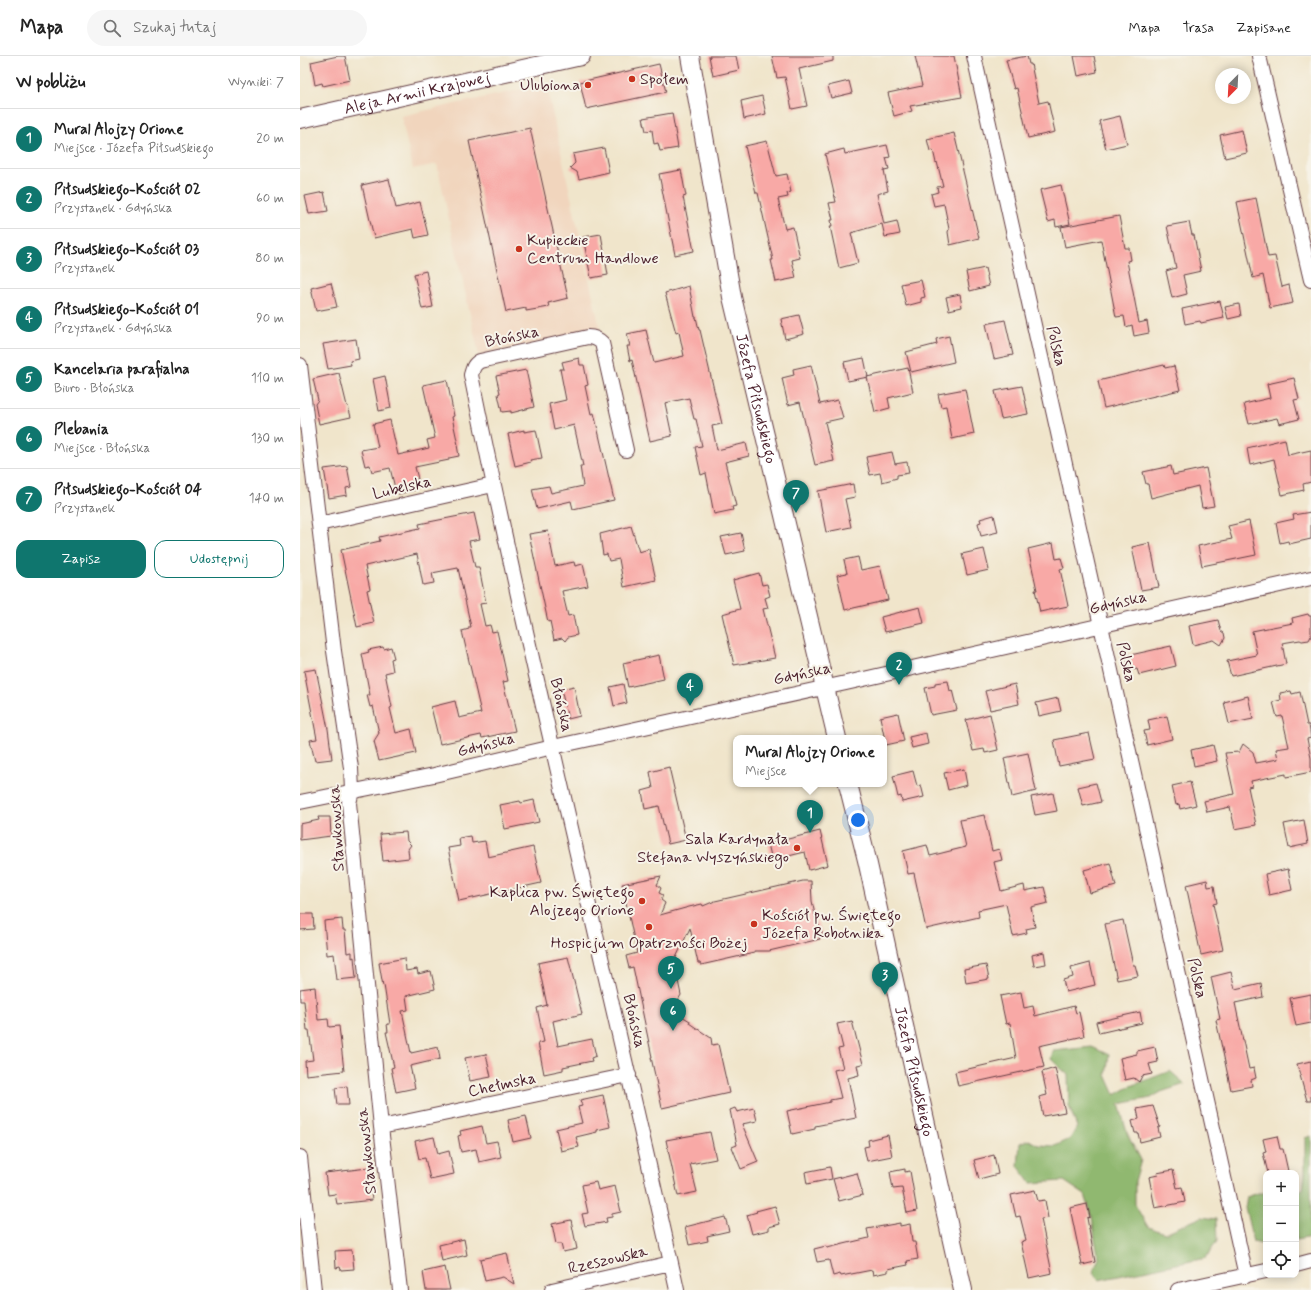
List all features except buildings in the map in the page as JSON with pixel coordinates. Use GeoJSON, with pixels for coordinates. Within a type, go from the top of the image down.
{"type":"FeatureCollection","features":[{"type":"Feature","properties":{"kind":"street","name":"Aleja Armii Krajowej"},"geometry":{"type":"LineString","coordinates":[[300,119],[581,56]]}},
{"type":"Feature","properties":{"kind":"street","name":"Józefa Piłsudskiego"},"geometry":{"type":"LineString","coordinates":[[690,56],[732,297],[750,378],[826,687],[836,735]]}},
{"type":"Feature","properties":{"kind":"street","name":"Polska"},"geometry":{"type":"LineString","coordinates":[[974,56],[1244,1281]]}},
{"type":"Feature","properties":{"kind":"street"},"geometry":{"type":"LineString","coordinates":[[1259,56],[1311,280]]}},
{"type":"Feature","properties":{"kind":"street","name":"Błońska"},"geometry":{"type":"LineString","coordinates":[[626,450],[602,343],[599,340],[588,337],[480,361],[476,364],[471,375],[493,485],[629,1075],[676,1290]]}},
{"type":"Feature","properties":{"kind":"street","name":"Sławkowska"},"geometry":{"type":"LineString","coordinates":[[300,365],[334,651],[350,768],[352,791],[349,803],[381,1127],[400,1290]]}},
{"type":"Feature","properties":{"kind":"street","name":"Lubelska"},"geometry":{"type":"LineString","coordinates":[[319,524],[493,485]]}},
{"type":"Feature","properties":{"kind":"street","name":"Gdyńska"},"geometry":{"type":"LineString","coordinates":[[300,802],[434,775],[553,746],[826,687],[1311,578]]}},
{"type":"Feature","properties":{"kind":"street","name":"Józefa Piłsudskiego"},"geometry":{"type":"LineString","coordinates":[[849,787],[963,1290]]}},
{"type":"Feature","properties":{"kind":"street","name":"Chełmska"},"geometry":{"type":"LineString","coordinates":[[381,1127],[629,1075]]}},
{"type":"Feature","properties":{"kind":"street"},"geometry":{"type":"LineString","coordinates":[[300,1157],[314,1290]]}},
{"type":"Feature","properties":{"kind":"street"},"geometry":{"type":"LineString","coordinates":[[1299,1264],[1311,1261]]}},
{"type":"Feature","properties":{"kind":"street","name":"Rzeszowska"},"geometry":{"type":"LineString","coordinates":[[552,1290],[671,1263]]}},
{"type":"Feature","properties":{"kind":"street"},"geometry":{"type":"LineString","coordinates":[[1178,1290],[1244,1281],[1263,1272]]}},
{"type":"Feature","properties":{"kind":"shaded area","name":"Kupieckie Centrum Handlowe"},"geometry":{"type":"Polygon","coordinates":[[[546,84],[600,329],[479,355],[437,164],[413,169],[401,116],[546,84]]]}},
{"type":"Feature","properties":{"kind":"green space"},"geometry":{"type":"Polygon","coordinates":[[[1092,1047],[1109,1055],[1106,1075],[1115,1095],[1131,1086],[1170,1071],[1185,1084],[1161,1092],[1151,1098],[1119,1104],[1127,1133],[1141,1160],[1135,1181],[1135,1205],[1148,1227],[1165,1233],[1202,1217],[1216,1219],[1217,1241],[1206,1258],[1099,1280],[1093,1273],[1099,1258],[1092,1216],[1085,1195],[1064,1181],[1031,1183],[1018,1166],[1020,1143],[1029,1140],[1038,1145],[1055,1146],[1070,1139],[1077,1127],[1069,1106],[1068,1075],[1051,1059],[1053,1051],[1092,1047]]]}},
{"type":"Feature","properties":{"kind":"green space"},"geometry":{"type":"Polygon","coordinates":[[[1311,1136],[1311,1237],[1299,1239],[1299,1191],[1303,1189],[1305,1173],[1305,1138],[1311,1136]]]}},
{"type":"Feature","properties":{"kind":"green space"},"geometry":{"type":"Polygon","coordinates":[[[1258,1193],[1263,1193],[1263,1244],[1253,1242],[1245,1207],[1247,1197],[1258,1193]]]}},
{"type":"Feature","properties":{"kind":"place","name":"Społem"},"geometry":{"type":"Point","coordinates":[632,79]}},
{"type":"Feature","properties":{"kind":"place","name":"Ulubiona"},"geometry":{"type":"Point","coordinates":[588,85]}},
{"type":"Feature","properties":{"kind":"place","name":"Kupieckie Centrum Handlowe"},"geometry":{"type":"Point","coordinates":[519,249]}},
{"type":"Feature","properties":{"kind":"place","name":"Piłsudskiego-Kościół 04"},"geometry":{"type":"Point","coordinates":[796,513]}},
{"type":"Feature","properties":{"kind":"place","name":"Piłsudskiego-Kościół 02"},"geometry":{"type":"Point","coordinates":[899,685]}},
{"type":"Feature","properties":{"kind":"place","name":"Piłsudskiego-Kościół 01"},"geometry":{"type":"Point","coordinates":[690,706]}},
{"type":"Feature","properties":{"kind":"place","name":"Mural Alojzy Orione"},"geometry":{"type":"Point","coordinates":[810,833]}},
{"type":"Feature","properties":{"kind":"place","name":"Sala Kardynała Stefana Wyszyńskiego"},"geometry":{"type":"Point","coordinates":[797,848]}},
{"type":"Feature","properties":{"kind":"place","name":"Kaplica pw. Świętego Alojzego Orione"},"geometry":{"type":"Point","coordinates":[642,901]}},
{"type":"Feature","properties":{"kind":"place","name":"Kościół pw. Świętego Józefa Robotnika"},"geometry":{"type":"Point","coordinates":[754,924]}},
{"type":"Feature","properties":{"kind":"place","name":"Hospicjum Opatrzności Bożej"},"geometry":{"type":"Point","coordinates":[649,927]}},
{"type":"Feature","properties":{"kind":"place","name":"Kancelaria parafialna"},"geometry":{"type":"Point","coordinates":[671,989]}},
{"type":"Feature","properties":{"kind":"place","name":"Piłsudskiego-Kościół 03"},"geometry":{"type":"Point","coordinates":[885,995]}},
{"type":"Feature","properties":{"kind":"place","name":"Plebania"},"geometry":{"type":"Point","coordinates":[673,1031]}}]}
